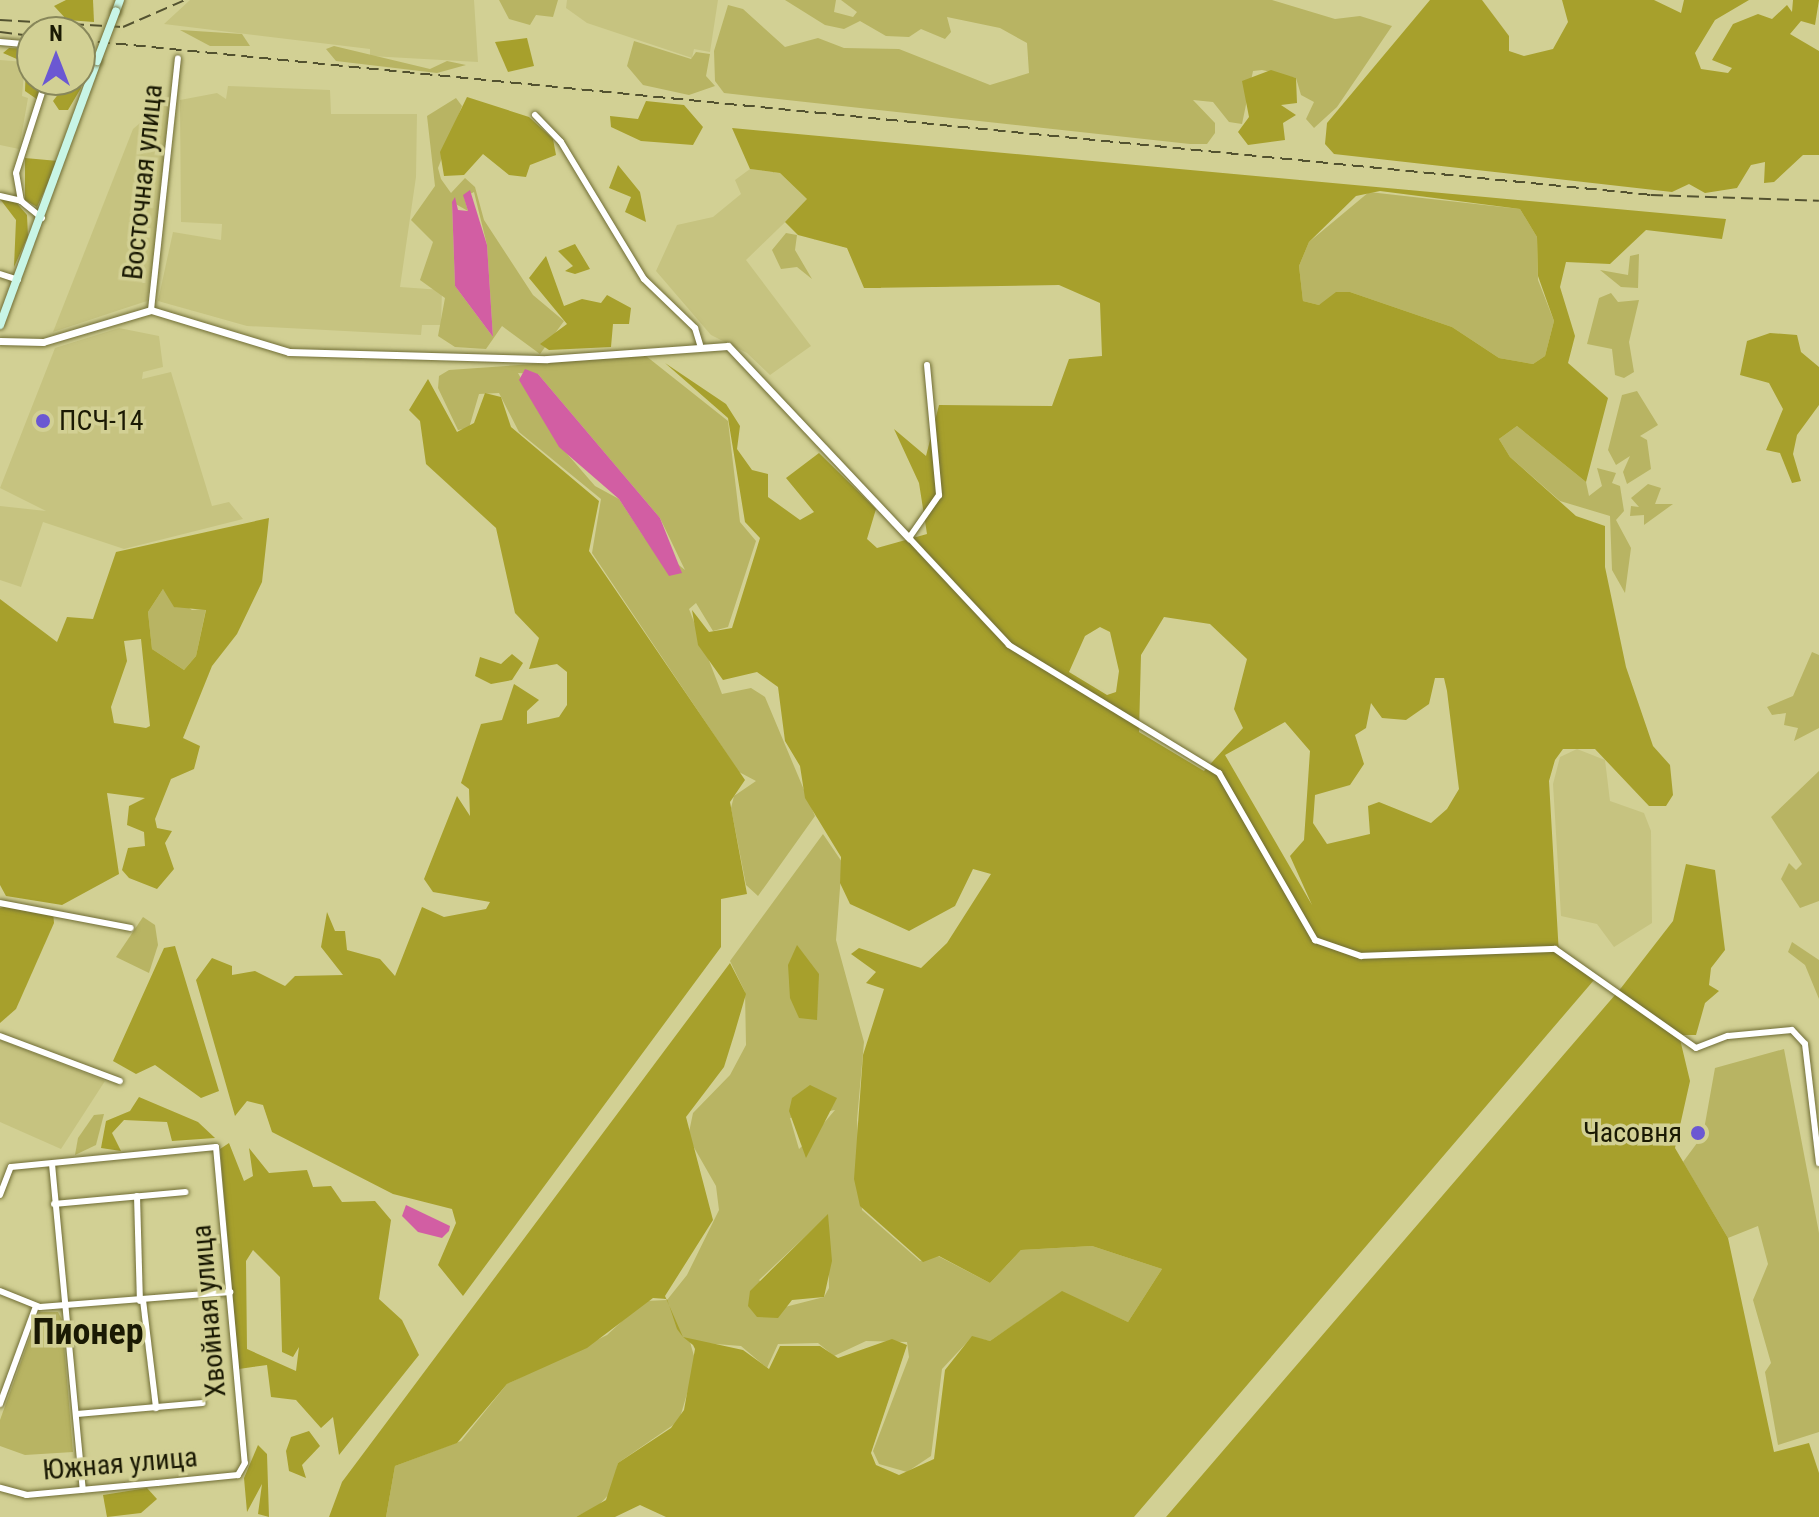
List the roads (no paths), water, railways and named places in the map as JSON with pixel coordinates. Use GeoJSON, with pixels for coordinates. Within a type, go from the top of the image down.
{"type":"FeatureCollection","features":[{"type":"Feature","properties":{"kind":"main road"},"geometry":{"type":"LineString","coordinates":[[0,325],[120,0]]}},
{"type":"Feature","properties":{"kind":"street","name":"Восточная улица"},"geometry":{"type":"LineString","coordinates":[[151,310],[178,58]]}},
{"type":"Feature","properties":{"kind":"street"},"geometry":{"type":"LineString","coordinates":[[21,201],[16,173],[41,96]]}},
{"type":"Feature","properties":{"kind":"street"},"geometry":{"type":"LineString","coordinates":[[535,115],[561,142],[644,279],[695,328],[700,344]]}},
{"type":"Feature","properties":{"kind":"street"},"geometry":{"type":"LineString","coordinates":[[0,196],[21,201],[42,218]]}},
{"type":"Feature","properties":{"kind":"street"},"geometry":{"type":"LineString","coordinates":[[0,274],[18,280]]}},
{"type":"Feature","properties":{"kind":"street"},"geometry":{"type":"LineString","coordinates":[[0,341],[43,342],[151,310],[289,352],[547,359],[700,344],[741,352],[1009,645],[1219,773],[1321,945],[1361,956],[1555,949],[1690,1046],[1792,1030],[1805,1044],[1819,1163]]}},
{"type":"Feature","properties":{"kind":"street"},"geometry":{"type":"LineString","coordinates":[[909,538],[939,495],[927,365]]}},
{"type":"Feature","properties":{"kind":"street"},"geometry":{"type":"LineString","coordinates":[[0,903],[131,928]]}},
{"type":"Feature","properties":{"kind":"street"},"geometry":{"type":"LineString","coordinates":[[0,1036],[120,1081]]}},
{"type":"Feature","properties":{"kind":"street","name":"Хвойная улица"},"geometry":{"type":"LineString","coordinates":[[52,1164],[216,1147],[244,1471]]}},
{"type":"Feature","properties":{"kind":"street"},"geometry":{"type":"LineString","coordinates":[[0,1195],[11,1167],[52,1164],[83,1490]]}},
{"type":"Feature","properties":{"kind":"street"},"geometry":{"type":"LineString","coordinates":[[54,1204],[185,1192]]}},
{"type":"Feature","properties":{"kind":"street"},"geometry":{"type":"LineString","coordinates":[[137,1196],[141,1301],[156,1408]]}},
{"type":"Feature","properties":{"kind":"street"},"geometry":{"type":"LineString","coordinates":[[0,1291],[36,1306],[65,1307],[230,1292]]}},
{"type":"Feature","properties":{"kind":"street"},"geometry":{"type":"LineString","coordinates":[[0,1404],[36,1306]]}},
{"type":"Feature","properties":{"kind":"street"},"geometry":{"type":"LineString","coordinates":[[77,1414],[203,1403]]}},
{"type":"Feature","properties":{"kind":"street","name":"Южная улица"},"geometry":{"type":"LineString","coordinates":[[0,1488],[19,1495],[244,1471]]}},
{"type":"Feature","properties":{"kind":"railway"},"geometry":{"type":"LineString","coordinates":[[0,20],[123,27],[185,0]]}},
{"type":"Feature","properties":{"kind":"railway"},"geometry":{"type":"LineString","coordinates":[[0,32],[16,34]]}},
{"type":"Feature","properties":{"kind":"railway"},"geometry":{"type":"LineString","coordinates":[[96,42],[1651,195],[1819,201]]}},
{"type":"Feature","properties":{"kind":"place","name":"ПСЧ-14"},"geometry":{"type":"Point","coordinates":[43,421]}},
{"type":"Feature","properties":{"kind":"place","name":"Часовня"},"geometry":{"type":"Point","coordinates":[1698,1133]}},
{"type":"Feature","properties":{"kind":"district","name":"Пионер"},"geometry":{"type":"Point","coordinates":[88,1333]}}]}
